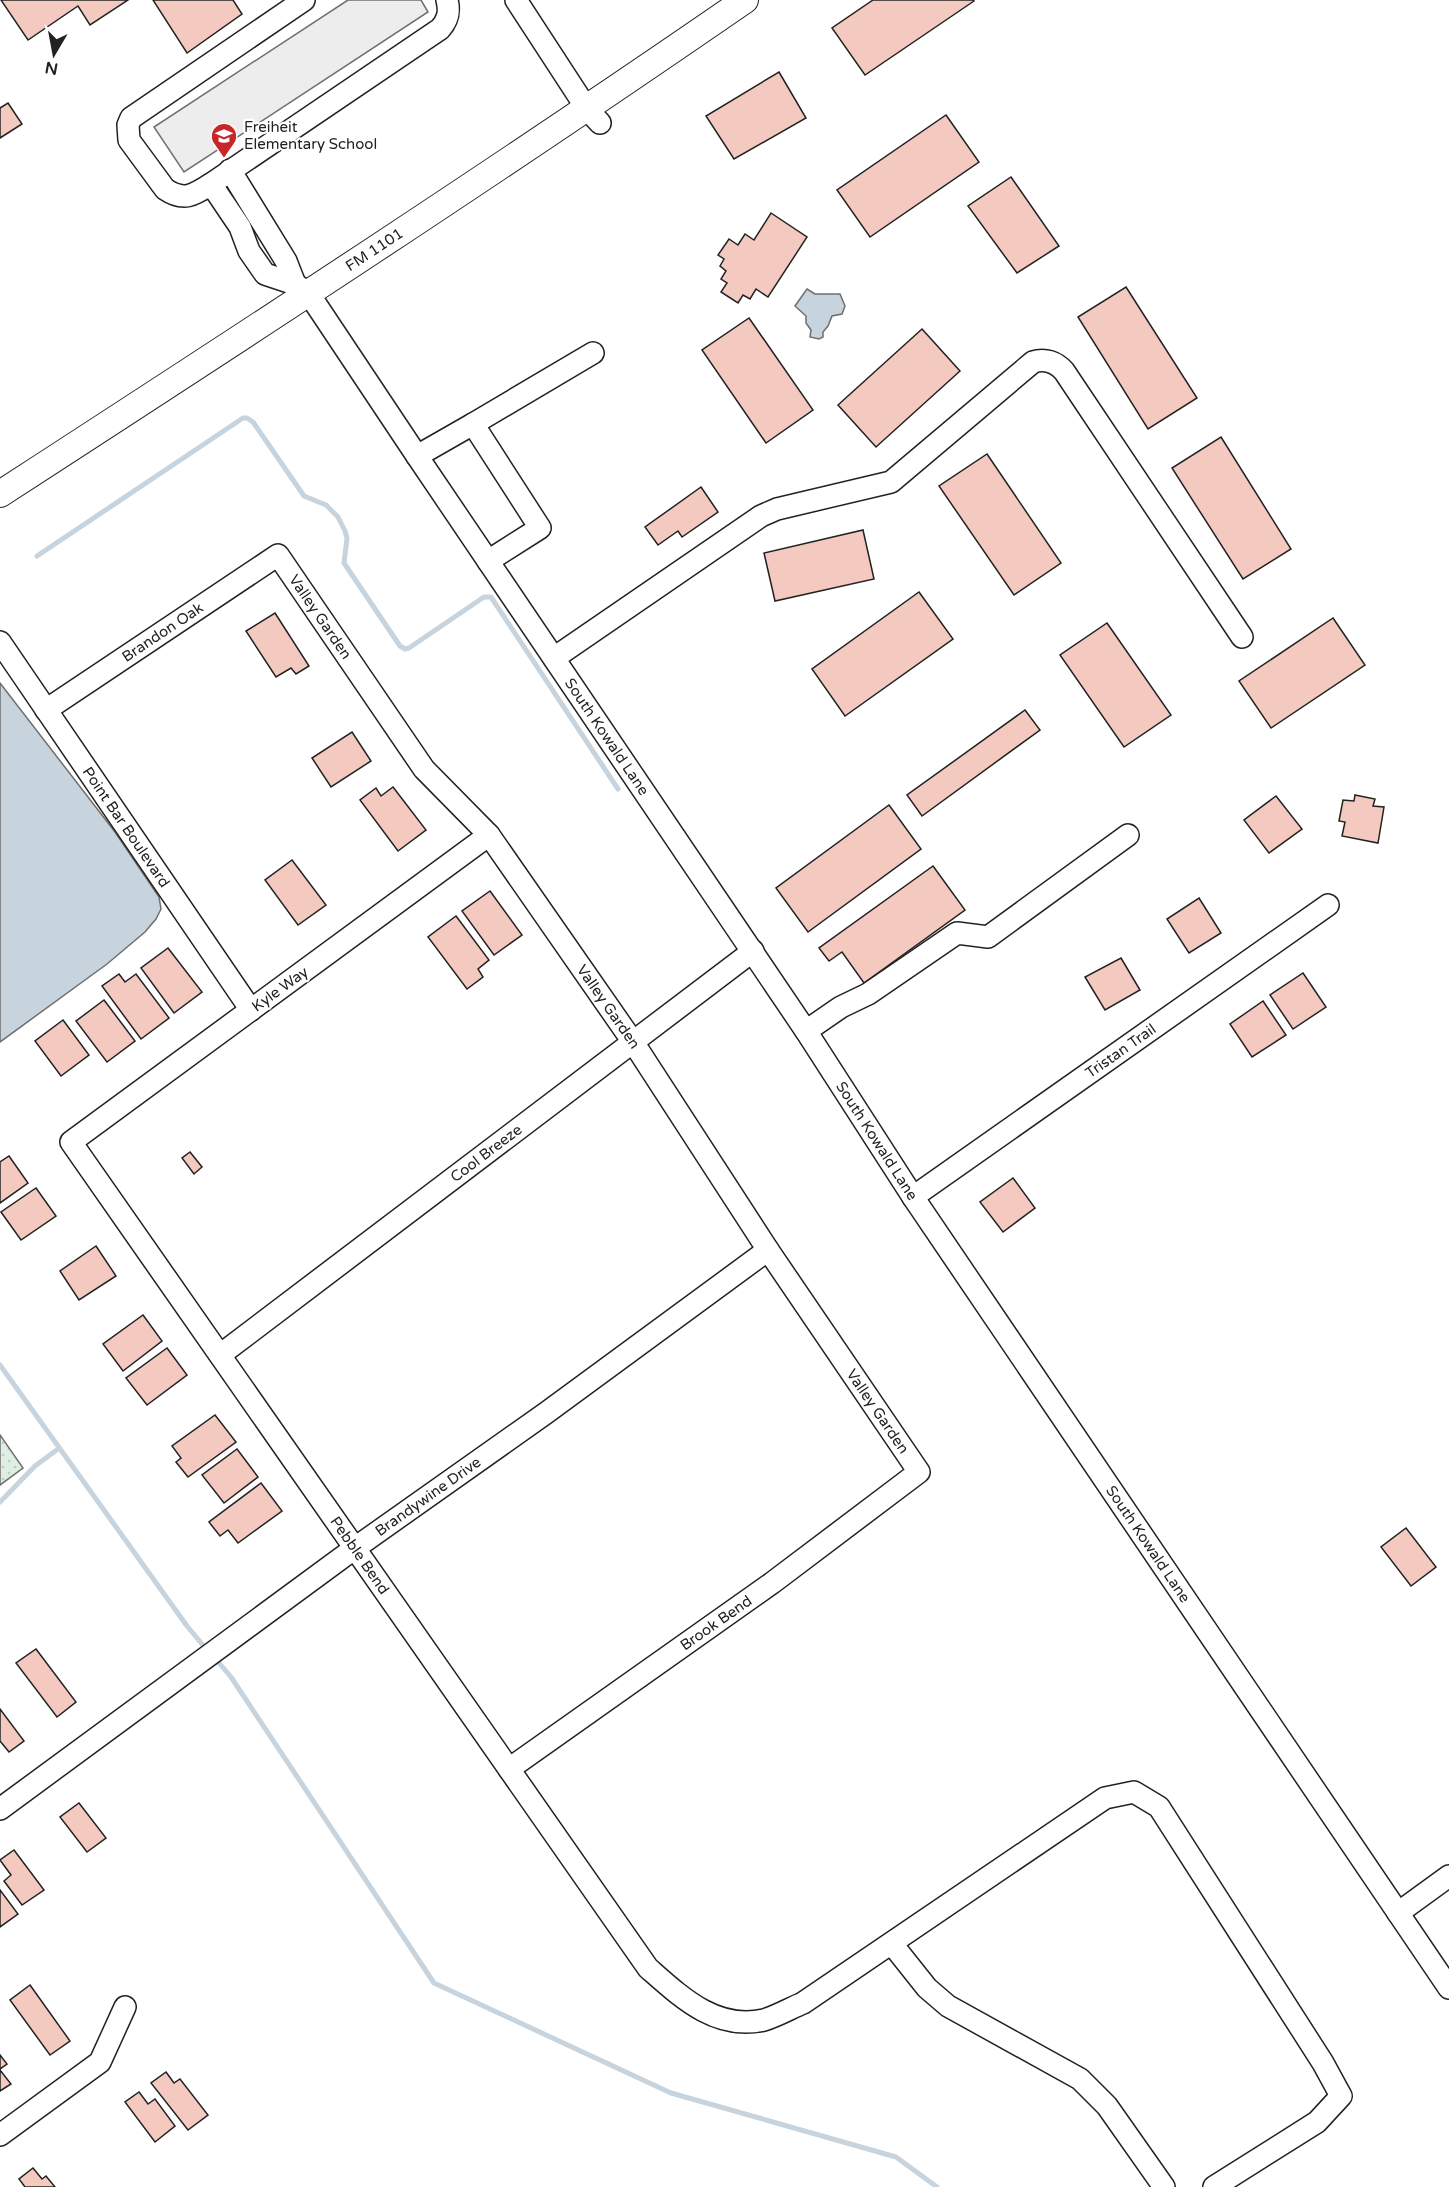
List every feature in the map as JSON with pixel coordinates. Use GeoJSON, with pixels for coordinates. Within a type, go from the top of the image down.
{"type":"FeatureCollection","features":[{"type":"Feature","properties":{"kind":"main road","name":"FM 1101"},"geometry":{"type":"LineString","coordinates":[[0,494],[302,289],[594,116],[745,0]]}},
{"type":"Feature","properties":{"kind":"street"},"geometry":{"type":"LineString","coordinates":[[304,0],[131,118],[129,140],[165,189],[173,195],[189,196],[211,184],[440,29],[448,15],[447,0]]}},
{"type":"Feature","properties":{"kind":"street"},"geometry":{"type":"LineString","coordinates":[[516,0],[594,116]]}},
{"type":"Feature","properties":{"kind":"street","name":"South Kowald Lane"},"geometry":{"type":"LineString","coordinates":[[230,170],[302,289],[753,951],[913,1197],[1449,1988]]}},
{"type":"Feature","properties":{"kind":"street"},"geometry":{"type":"LineString","coordinates":[[211,184],[240,227],[249,251],[266,274],[302,289]]}},
{"type":"Feature","properties":{"kind":"street"},"geometry":{"type":"LineString","coordinates":[[417,456],[593,353]]}},
{"type":"Feature","properties":{"kind":"street"},"geometry":{"type":"LineString","coordinates":[[554,658],[768,512],[891,482],[1033,362],[1040,360],[1060,366],[1064,371],[1242,637]]}},
{"type":"Feature","properties":{"kind":"street"},"geometry":{"type":"LineString","coordinates":[[473,424],[540,528],[488,561]]}},
{"type":"Feature","properties":{"kind":"street","name":"Brandon Oak"},"geometry":{"type":"LineString","coordinates":[[46,710],[278,555]]}},
{"type":"Feature","properties":{"kind":"street","name":"Valley Garden"},"geometry":{"type":"LineString","coordinates":[[278,555],[424,769],[489,835],[633,1042],[768,1250],[919,1472]]}},
{"type":"Feature","properties":{"kind":"street","name":"Point Bar Boulevard"},"geometry":{"type":"LineString","coordinates":[[0,642],[251,1010]]}},
{"type":"Feature","properties":{"kind":"street","name":"Kyle Way"},"geometry":{"type":"LineString","coordinates":[[71,1142],[489,835]]}},
{"type":"Feature","properties":{"kind":"street"},"geometry":{"type":"LineString","coordinates":[[806,1031],[841,1007],[868,994],[957,933],[988,937],[1128,836]]}},
{"type":"Feature","properties":{"kind":"street","name":"Tristan Trail"},"geometry":{"type":"LineString","coordinates":[[913,1197],[1328,905]]}},
{"type":"Feature","properties":{"kind":"street","name":"Cool Breeze"},"geometry":{"type":"LineString","coordinates":[[220,1355],[753,951]]}},
{"type":"Feature","properties":{"kind":"street","name":"Pebble Bend"},"geometry":{"type":"LineString","coordinates":[[71,1142],[648,1968],[687,2002],[715,2016],[737,2022],[765,2019],[803,2003],[1105,1798],[1134,1792],[1159,1807],[1323,2063],[1341,2096],[1317,2122],[1214,2187]]}},
{"type":"Feature","properties":{"kind":"street","name":"Brandywine Drive"},"geometry":{"type":"LineString","coordinates":[[0,1809],[355,1548],[536,1420],[768,1250]]}},
{"type":"Feature","properties":{"kind":"street","name":"Brook Bend"},"geometry":{"type":"LineString","coordinates":[[509,1769],[772,1583],[919,1472]]}},
{"type":"Feature","properties":{"kind":"street"},"geometry":{"type":"LineString","coordinates":[[1398,1913],[1449,1876]]}},
{"type":"Feature","properties":{"kind":"street"},"geometry":{"type":"LineString","coordinates":[[892,1944],[927,1988],[948,2006],[1080,2079],[1107,2106],[1164,2187]]}},
{"type":"Feature","properties":{"kind":"street"},"geometry":{"type":"LineString","coordinates":[[0,2135],[100,2062],[125,2007]]}},
{"type":"Feature","properties":{"kind":"green space"},"geometry":{"type":"Polygon","coordinates":[[[0,1435],[23,1468],[0,1485],[0,1435]]]}},
{"type":"Feature","properties":{"kind":"shaded area"},"geometry":{"type":"Polygon","coordinates":[[[348,0],[421,0],[428,12],[184,172],[154,127],[348,0]]]}},
{"type":"Feature","properties":{"kind":"shaded area"},"geometry":{"type":"Polygon","coordinates":[[[807,289],[815,294],[840,294],[845,306],[842,314],[832,316],[823,332],[823,337],[819,339],[810,337],[811,330],[806,323],[806,316],[795,306],[807,289]]]}},
{"type":"Feature","properties":{"kind":"shaded area"},"geometry":{"type":"Polygon","coordinates":[[[0,683],[115,832],[159,897],[161,909],[145,932],[107,964],[0,1042],[0,683]]]}},
{"type":"Feature","properties":{"kind":"building"},"geometry":{"type":"Polygon","coordinates":[[[1,0],[128,0],[90,25],[78,6],[28,40],[1,0]]]}},
{"type":"Feature","properties":{"kind":"building"},"geometry":{"type":"Polygon","coordinates":[[[153,0],[233,0],[242,14],[187,53],[153,0]]]}},
{"type":"Feature","properties":{"kind":"building"},"geometry":{"type":"Polygon","coordinates":[[[873,0],[974,1],[865,75],[832,28],[873,0]]]}},
{"type":"Feature","properties":{"kind":"building"},"geometry":{"type":"Polygon","coordinates":[[[779,72],[806,118],[734,159],[706,116],[779,72]]]}},
{"type":"Feature","properties":{"kind":"building"},"geometry":{"type":"Polygon","coordinates":[[[8,103],[22,124],[0,138],[0,108],[8,103]]]}},
{"type":"Feature","properties":{"kind":"building"},"geometry":{"type":"Polygon","coordinates":[[[946,115],[979,162],[870,237],[837,190],[946,115]]]}},
{"type":"Feature","properties":{"kind":"building"},"geometry":{"type":"Polygon","coordinates":[[[1011,177],[1059,246],[1017,273],[968,206],[1011,177]]]}},
{"type":"Feature","properties":{"kind":"building"},"geometry":{"type":"Polygon","coordinates":[[[771,213],[807,237],[768,297],[756,289],[750,299],[743,295],[738,303],[721,292],[727,283],[721,279],[726,271],[720,266],[724,259],[718,255],[729,239],[738,245],[745,234],[754,240],[771,213]]]}},
{"type":"Feature","properties":{"kind":"building"},"geometry":{"type":"Polygon","coordinates":[[[1126,287],[1197,398],[1148,429],[1078,317],[1126,287]]]}},
{"type":"Feature","properties":{"kind":"building"},"geometry":{"type":"Polygon","coordinates":[[[749,318],[813,410],[766,443],[702,350],[749,318]]]}},
{"type":"Feature","properties":{"kind":"building"},"geometry":{"type":"Polygon","coordinates":[[[922,329],[960,371],[876,447],[838,405],[922,329]]]}},
{"type":"Feature","properties":{"kind":"building"},"geometry":{"type":"Polygon","coordinates":[[[1221,437],[1291,549],[1243,579],[1172,468],[1221,437]]]}},
{"type":"Feature","properties":{"kind":"building"},"geometry":{"type":"Polygon","coordinates":[[[987,454],[1061,563],[1014,595],[939,486],[987,454]]]}},
{"type":"Feature","properties":{"kind":"building"},"geometry":{"type":"Polygon","coordinates":[[[701,487],[718,512],[682,537],[678,531],[658,545],[645,527],[701,487]]]}},
{"type":"Feature","properties":{"kind":"building"},"geometry":{"type":"Polygon","coordinates":[[[863,530],[874,579],[775,601],[764,553],[863,530]]]}},
{"type":"Feature","properties":{"kind":"building"},"geometry":{"type":"Polygon","coordinates":[[[919,592],[953,639],[845,716],[812,669],[919,592]]]}},
{"type":"Feature","properties":{"kind":"building"},"geometry":{"type":"Polygon","coordinates":[[[275,613],[309,666],[296,674],[291,668],[276,677],[246,631],[275,613]]]}},
{"type":"Feature","properties":{"kind":"building"},"geometry":{"type":"Polygon","coordinates":[[[1333,618],[1365,665],[1271,728],[1239,681],[1333,618]]]}},
{"type":"Feature","properties":{"kind":"building"},"geometry":{"type":"Polygon","coordinates":[[[1107,623],[1171,715],[1124,747],[1060,655],[1107,623]]]}},
{"type":"Feature","properties":{"kind":"building"},"geometry":{"type":"Polygon","coordinates":[[[1025,710],[1040,730],[922,816],[907,795],[1025,710]]]}},
{"type":"Feature","properties":{"kind":"building"},"geometry":{"type":"Polygon","coordinates":[[[352,732],[371,761],[331,787],[312,758],[352,732]]]}},
{"type":"Feature","properties":{"kind":"building"},"geometry":{"type":"Polygon","coordinates":[[[393,787],[426,830],[398,851],[360,800],[376,788],[381,796],[393,787]]]}},
{"type":"Feature","properties":{"kind":"building"},"geometry":{"type":"Polygon","coordinates":[[[1355,795],[1375,799],[1373,806],[1384,807],[1378,843],[1342,836],[1345,822],[1339,821],[1343,800],[1354,801],[1355,795]]]}},
{"type":"Feature","properties":{"kind":"building"},"geometry":{"type":"Polygon","coordinates":[[[1276,796],[1302,829],[1269,853],[1244,820],[1276,796]]]}},
{"type":"Feature","properties":{"kind":"building"},"geometry":{"type":"Polygon","coordinates":[[[889,805],[921,849],[808,932],[776,888],[889,805]]]}},
{"type":"Feature","properties":{"kind":"building"},"geometry":{"type":"Polygon","coordinates":[[[292,860],[326,905],[298,925],[265,880],[292,860]]]}},
{"type":"Feature","properties":{"kind":"building"},"geometry":{"type":"Polygon","coordinates":[[[933,866],[965,910],[864,983],[842,952],[829,961],[819,948],[933,866]]]}},
{"type":"Feature","properties":{"kind":"building"},"geometry":{"type":"Polygon","coordinates":[[[490,891],[522,935],[494,955],[462,911],[490,891]]]}},
{"type":"Feature","properties":{"kind":"building"},"geometry":{"type":"Polygon","coordinates":[[[1199,898],[1221,933],[1189,953],[1167,919],[1199,898]]]}},
{"type":"Feature","properties":{"kind":"building"},"geometry":{"type":"Polygon","coordinates":[[[456,916],[489,960],[478,969],[483,977],[467,989],[428,937],[456,916]]]}},
{"type":"Feature","properties":{"kind":"building"},"geometry":{"type":"Polygon","coordinates":[[[168,948],[202,992],[174,1013],[141,968],[168,948]]]}},
{"type":"Feature","properties":{"kind":"building"},"geometry":{"type":"Polygon","coordinates":[[[1121,958],[1140,990],[1105,1010],[1085,977],[1121,958]]]}},
{"type":"Feature","properties":{"kind":"building"},"geometry":{"type":"Polygon","coordinates":[[[1303,973],[1326,1007],[1293,1029],[1270,995],[1303,973]]]}},
{"type":"Feature","properties":{"kind":"building"},"geometry":{"type":"Polygon","coordinates":[[[119,974],[125,982],[136,974],[169,1018],[141,1039],[102,986],[119,974]]]}},
{"type":"Feature","properties":{"kind":"building"},"geometry":{"type":"Polygon","coordinates":[[[104,1000],[135,1041],[107,1062],[76,1021],[104,1000]]]}},
{"type":"Feature","properties":{"kind":"building"},"geometry":{"type":"Polygon","coordinates":[[[1263,1001],[1286,1035],[1252,1057],[1230,1024],[1263,1001]]]}},
{"type":"Feature","properties":{"kind":"building"},"geometry":{"type":"Polygon","coordinates":[[[63,1020],[89,1055],[61,1076],[35,1041],[63,1020]]]}},
{"type":"Feature","properties":{"kind":"building"},"geometry":{"type":"Polygon","coordinates":[[[190,1152],[202,1167],[194,1174],[182,1158],[190,1152]]]}},
{"type":"Feature","properties":{"kind":"building"},"geometry":{"type":"Polygon","coordinates":[[[9,1156],[28,1183],[0,1203],[0,1162],[9,1156]]]}},
{"type":"Feature","properties":{"kind":"building"},"geometry":{"type":"Polygon","coordinates":[[[1013,1178],[1035,1208],[1003,1232],[980,1202],[1013,1178]]]}},
{"type":"Feature","properties":{"kind":"building"},"geometry":{"type":"Polygon","coordinates":[[[36,1188],[56,1216],[21,1240],[1,1212],[36,1188]]]}},
{"type":"Feature","properties":{"kind":"building"},"geometry":{"type":"Polygon","coordinates":[[[96,1246],[116,1276],[79,1300],[60,1271],[96,1246]]]}},
{"type":"Feature","properties":{"kind":"building"},"geometry":{"type":"Polygon","coordinates":[[[143,1315],[162,1341],[123,1371],[103,1344],[143,1315]]]}},
{"type":"Feature","properties":{"kind":"building"},"geometry":{"type":"Polygon","coordinates":[[[167,1348],[187,1375],[147,1405],[126,1378],[167,1348]]]}},
{"type":"Feature","properties":{"kind":"building"},"geometry":{"type":"Polygon","coordinates":[[[215,1415],[236,1442],[188,1477],[176,1462],[181,1458],[172,1446],[215,1415]]]}},
{"type":"Feature","properties":{"kind":"building"},"geometry":{"type":"Polygon","coordinates":[[[237,1449],[258,1477],[224,1503],[202,1475],[237,1449]]]}},
{"type":"Feature","properties":{"kind":"building"},"geometry":{"type":"Polygon","coordinates":[[[261,1483],[282,1511],[238,1543],[228,1530],[220,1536],[209,1522],[261,1483]]]}},
{"type":"Feature","properties":{"kind":"building"},"geometry":{"type":"Polygon","coordinates":[[[1406,1528],[1436,1567],[1411,1586],[1381,1547],[1406,1528]]]}},
{"type":"Feature","properties":{"kind":"building"},"geometry":{"type":"Polygon","coordinates":[[[36,1649],[76,1702],[57,1717],[16,1663],[36,1649]]]}},
{"type":"Feature","properties":{"kind":"building"},"geometry":{"type":"Polygon","coordinates":[[[0,1709],[24,1741],[9,1752],[0,1741],[0,1709]]]}},
{"type":"Feature","properties":{"kind":"building"},"geometry":{"type":"Polygon","coordinates":[[[79,1803],[106,1838],[87,1852],[60,1817],[79,1803]]]}},
{"type":"Feature","properties":{"kind":"building"},"geometry":{"type":"Polygon","coordinates":[[[14,1850],[44,1890],[22,1905],[4,1881],[11,1875],[0,1860],[14,1850]]]}},
{"type":"Feature","properties":{"kind":"building"},"geometry":{"type":"Polygon","coordinates":[[[0,1890],[18,1914],[0,1927],[0,1890]]]}},
{"type":"Feature","properties":{"kind":"building"},"geometry":{"type":"Polygon","coordinates":[[[30,1985],[70,2041],[50,2055],[10,2000],[30,1985]]]}},
{"type":"Feature","properties":{"kind":"building"},"geometry":{"type":"Polygon","coordinates":[[[0,2055],[7,2064],[0,2069],[0,2055]]]}},
{"type":"Feature","properties":{"kind":"building"},"geometry":{"type":"Polygon","coordinates":[[[0,2070],[11,2084],[0,2091],[0,2070]]]}},
{"type":"Feature","properties":{"kind":"building"},"geometry":{"type":"Polygon","coordinates":[[[166,2072],[174,2083],[180,2079],[208,2115],[188,2130],[151,2083],[166,2072]]]}},
{"type":"Feature","properties":{"kind":"building"},"geometry":{"type":"Polygon","coordinates":[[[139,2092],[148,2104],[155,2099],[175,2126],[155,2142],[125,2102],[139,2092]]]}},
{"type":"Feature","properties":{"kind":"building"},"geometry":{"type":"Polygon","coordinates":[[[33,2168],[42,2179],[46,2176],[55,2187],[25,2187],[19,2179],[33,2168]]]}},
{"type":"Feature","properties":{"kind":"waterway"},"geometry":{"type":"LineString","coordinates":[[37,556],[243,418],[247,418],[253,422],[304,496],[326,505],[338,517],[347,538],[344,563],[400,646],[405,649],[409,648],[484,597],[491,597],[618,789]]}},
{"type":"Feature","properties":{"kind":"waterway"},"geometry":{"type":"LineString","coordinates":[[0,1365],[187,1626],[207,1650]]}},
{"type":"Feature","properties":{"kind":"waterway"},"geometry":{"type":"LineString","coordinates":[[0,1502],[35,1466],[58,1449]]}},
{"type":"Feature","properties":{"kind":"waterway"},"geometry":{"type":"LineString","coordinates":[[214,1657],[231,1677],[434,1983],[671,2093],[896,2157],[937,2187]]}},
{"type":"Feature","properties":{"kind":"place","name":"Freiheit Elementary School"},"geometry":{"type":"Point","coordinates":[224,159]}}]}
